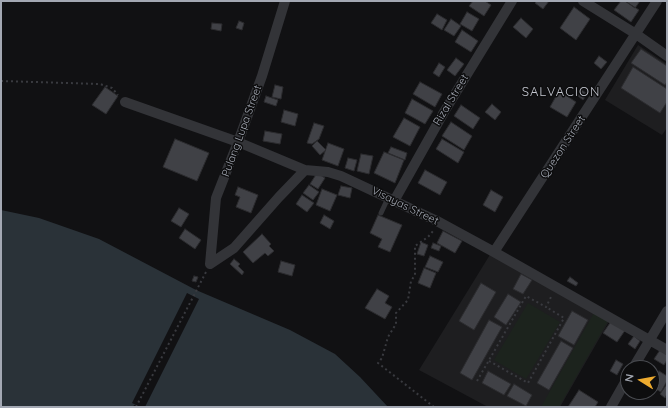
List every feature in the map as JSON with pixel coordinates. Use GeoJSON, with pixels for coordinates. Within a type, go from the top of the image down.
{"type":"FeatureCollection","features":[{"type":"Feature","properties":{"kind":"street","name":"Pulang Lupa Street"},"geometry":{"type":"LineString","coordinates":[[210,264],[216,198],[262,76],[285,1]]}},
{"type":"Feature","properties":{"kind":"street","name":"Rizal Street"},"geometry":{"type":"LineString","coordinates":[[391,199],[512,1]]}},
{"type":"Feature","properties":{"kind":"street"},"geometry":{"type":"LineString","coordinates":[[583,1],[636,34],[667,56]]}},
{"type":"Feature","properties":{"kind":"street","name":"Quezon Street"},"geometry":{"type":"LineString","coordinates":[[494,252],[657,1]]}},
{"type":"Feature","properties":{"kind":"street","name":"Visayas Street"},"geometry":{"type":"LineString","coordinates":[[125,102],[238,142],[305,170],[328,172],[341,176],[437,221],[667,350]]}},
{"type":"Feature","properties":{"kind":"street"},"geometry":{"type":"LineString","coordinates":[[210,264],[234,248],[279,196],[305,170]]}},
{"type":"Feature","properties":{"kind":"street"},"geometry":{"type":"LineString","coordinates":[[638,360],[667,311]]}},
{"type":"Feature","properties":{"kind":"street"},"geometry":{"type":"LineString","coordinates":[[610,407],[620,390]]}},
{"type":"Feature","properties":{"kind":"lane"},"geometry":{"type":"LineString","coordinates":[[381,213],[391,199]]}},
{"type":"Feature","properties":{"kind":"path"},"geometry":{"type":"LineString","coordinates":[[1,81],[100,84],[112,88],[125,102]]}},
{"type":"Feature","properties":{"kind":"path"},"geometry":{"type":"LineString","coordinates":[[434,407],[378,363],[382,358],[388,337],[396,324],[396,313],[408,300],[411,281],[415,275],[415,246],[428,237],[436,228],[437,221]]}},
{"type":"Feature","properties":{"kind":"path"},"geometry":{"type":"LineString","coordinates":[[136,407],[210,264]]}},
{"type":"Feature","properties":{"kind":"path"},"geometry":{"type":"LineString","coordinates":[[546,307],[557,288]]}},
{"type":"Feature","properties":{"kind":"path"},"geometry":{"type":"LineString","coordinates":[[477,381],[526,296],[564,318],[528,383],[489,361]]}},
{"type":"Feature","properties":{"kind":"shaded area"},"geometry":{"type":"Polygon","coordinates":[[[638,45],[667,64],[667,128],[662,135],[605,100],[638,45]]]}},
{"type":"Feature","properties":{"kind":"shaded area"},"geometry":{"type":"Polygon","coordinates":[[[1,210],[39,218],[99,239],[196,290],[290,330],[335,354],[360,377],[388,407],[1,407],[1,210]]]}},
{"type":"Feature","properties":{"kind":"shaded area"},"geometry":{"type":"Polygon","coordinates":[[[491,253],[611,318],[560,407],[488,407],[419,370],[491,253]]]}},
{"type":"Feature","properties":{"kind":"shaded area"},"geometry":{"type":"Polygon","coordinates":[[[528,303],[560,322],[526,379],[494,360],[528,303]]]}},
{"type":"Feature","properties":{"kind":"shaded area"},"geometry":{"type":"Polygon","coordinates":[[[595,311],[609,319],[559,407],[541,407],[595,311]]]}},
{"type":"Feature","properties":{"kind":"pier"},"geometry":{"type":"Polygon","coordinates":[[[187,293],[199,299],[145,407],[133,407],[136,405],[132,403],[187,293]]]}},
{"type":"Feature","properties":{"kind":"building"},"geometry":{"type":"Polygon","coordinates":[[[473,1],[485,1],[491,5],[484,16],[469,6],[473,1]]]}},
{"type":"Feature","properties":{"kind":"building"},"geometry":{"type":"Polygon","coordinates":[[[537,1],[549,1],[543,9],[535,3],[537,1]]]}},
{"type":"Feature","properties":{"kind":"building"},"geometry":{"type":"Polygon","coordinates":[[[621,1],[625,1],[639,10],[631,22],[614,10],[621,1]]]}},
{"type":"Feature","properties":{"kind":"building"},"geometry":{"type":"Polygon","coordinates":[[[625,1],[640,1],[635,8],[625,1]]]}},
{"type":"Feature","properties":{"kind":"building"},"geometry":{"type":"Polygon","coordinates":[[[574,7],[590,19],[576,40],[560,28],[574,7]]]}},
{"type":"Feature","properties":{"kind":"building"},"geometry":{"type":"Polygon","coordinates":[[[467,12],[479,19],[472,31],[460,24],[467,12]]]}},
{"type":"Feature","properties":{"kind":"building"},"geometry":{"type":"Polygon","coordinates":[[[437,14],[447,20],[442,30],[431,23],[437,14]]]}},
{"type":"Feature","properties":{"kind":"building"},"geometry":{"type":"Polygon","coordinates":[[[521,18],[533,29],[526,38],[513,27],[521,18]]]}},
{"type":"Feature","properties":{"kind":"building"},"geometry":{"type":"Polygon","coordinates":[[[451,19],[461,26],[454,36],[444,30],[451,19]]]}},
{"type":"Feature","properties":{"kind":"building"},"geometry":{"type":"Polygon","coordinates":[[[239,21],[244,23],[242,30],[236,28],[239,21]]]}},
{"type":"Feature","properties":{"kind":"building"},"geometry":{"type":"Polygon","coordinates":[[[212,23],[222,24],[221,31],[211,29],[212,23]]]}},
{"type":"Feature","properties":{"kind":"building"},"geometry":{"type":"Polygon","coordinates":[[[462,30],[478,41],[471,52],[455,42],[462,30]]]}},
{"type":"Feature","properties":{"kind":"building"},"geometry":{"type":"Polygon","coordinates":[[[641,49],[667,66],[667,82],[665,85],[631,63],[641,49]]]}},
{"type":"Feature","properties":{"kind":"building"},"geometry":{"type":"Polygon","coordinates":[[[599,56],[607,62],[601,69],[594,63],[599,56]]]}},
{"type":"Feature","properties":{"kind":"building"},"geometry":{"type":"Polygon","coordinates":[[[456,58],[464,64],[455,76],[447,70],[456,58]]]}},
{"type":"Feature","properties":{"kind":"building"},"geometry":{"type":"Polygon","coordinates":[[[439,63],[445,67],[439,77],[433,73],[439,63]]]}},
{"type":"Feature","properties":{"kind":"building"},"geometry":{"type":"Polygon","coordinates":[[[633,67],[667,89],[667,102],[660,113],[621,88],[633,67]]]}},
{"type":"Feature","properties":{"kind":"building"},"geometry":{"type":"Polygon","coordinates":[[[420,82],[442,94],[435,107],[413,94],[420,82]]]}},
{"type":"Feature","properties":{"kind":"building"},"geometry":{"type":"Polygon","coordinates":[[[275,85],[283,87],[281,99],[272,97],[275,85]]]}},
{"type":"Feature","properties":{"kind":"building"},"geometry":{"type":"Polygon","coordinates":[[[105,87],[118,96],[106,114],[92,105],[105,87]]]}},
{"type":"Feature","properties":{"kind":"building"},"geometry":{"type":"Polygon","coordinates":[[[582,90],[587,94],[583,100],[578,96],[582,90]]]}},
{"type":"Feature","properties":{"kind":"building"},"geometry":{"type":"Polygon","coordinates":[[[559,91],[576,102],[567,117],[550,107],[559,91]]]}},
{"type":"Feature","properties":{"kind":"building"},"geometry":{"type":"Polygon","coordinates":[[[266,96],[278,100],[276,106],[264,102],[266,96]]]}},
{"type":"Feature","properties":{"kind":"building"},"geometry":{"type":"Polygon","coordinates":[[[412,99],[433,111],[425,124],[405,113],[412,99]]]}},
{"type":"Feature","properties":{"kind":"building"},"geometry":{"type":"Polygon","coordinates":[[[492,104],[501,112],[495,120],[485,112],[492,104]]]}},
{"type":"Feature","properties":{"kind":"building"},"geometry":{"type":"Polygon","coordinates":[[[461,105],[480,118],[473,129],[454,116],[461,105]]]}},
{"type":"Feature","properties":{"kind":"building"},"geometry":{"type":"Polygon","coordinates":[[[284,110],[298,114],[295,126],[281,122],[284,110]]]}},
{"type":"Feature","properties":{"kind":"building"},"geometry":{"type":"Polygon","coordinates":[[[404,118],[420,127],[410,146],[393,137],[404,118]]]}},
{"type":"Feature","properties":{"kind":"building"},"geometry":{"type":"Polygon","coordinates":[[[451,122],[472,136],[464,150],[442,136],[451,122]]]}},
{"type":"Feature","properties":{"kind":"building"},"geometry":{"type":"Polygon","coordinates":[[[314,123],[324,126],[319,139],[312,144],[307,143],[314,123]]]}},
{"type":"Feature","properties":{"kind":"building"},"geometry":{"type":"Polygon","coordinates":[[[265,131],[282,134],[280,144],[263,141],[265,131]]]}},
{"type":"Feature","properties":{"kind":"building"},"geometry":{"type":"Polygon","coordinates":[[[175,139],[209,153],[197,181],[163,167],[175,139]]]}},
{"type":"Feature","properties":{"kind":"building"},"geometry":{"type":"Polygon","coordinates":[[[442,139],[464,152],[458,163],[436,149],[442,139]]]}},
{"type":"Feature","properties":{"kind":"building"},"geometry":{"type":"Polygon","coordinates":[[[317,141],[326,150],[320,155],[312,146],[317,141]]]}},
{"type":"Feature","properties":{"kind":"building"},"geometry":{"type":"Polygon","coordinates":[[[328,143],[344,149],[338,166],[322,160],[328,143]]]}},
{"type":"Feature","properties":{"kind":"building"},"geometry":{"type":"Polygon","coordinates":[[[391,147],[407,153],[405,160],[388,153],[391,147]]]}},
{"type":"Feature","properties":{"kind":"building"},"geometry":{"type":"Polygon","coordinates":[[[384,152],[404,160],[395,183],[374,173],[384,152]]]}},
{"type":"Feature","properties":{"kind":"building"},"geometry":{"type":"Polygon","coordinates":[[[361,154],[373,156],[369,174],[357,171],[361,154]]]}},
{"type":"Feature","properties":{"kind":"building"},"geometry":{"type":"Polygon","coordinates":[[[348,158],[357,160],[354,171],[345,168],[348,158]]]}},
{"type":"Feature","properties":{"kind":"building"},"geometry":{"type":"Polygon","coordinates":[[[425,170],[447,182],[440,195],[418,183],[425,170]]]}},
{"type":"Feature","properties":{"kind":"building"},"geometry":{"type":"Polygon","coordinates":[[[317,173],[325,178],[318,189],[310,184],[317,173]]]}},
{"type":"Feature","properties":{"kind":"building"},"geometry":{"type":"Polygon","coordinates":[[[309,185],[319,192],[313,200],[303,193],[309,185]]]}},
{"type":"Feature","properties":{"kind":"building"},"geometry":{"type":"Polygon","coordinates":[[[341,186],[352,188],[350,198],[338,195],[341,186]]]}},
{"type":"Feature","properties":{"kind":"building"},"geometry":{"type":"Polygon","coordinates":[[[238,187],[258,195],[251,213],[236,207],[240,197],[235,195],[238,187]]]}},
{"type":"Feature","properties":{"kind":"building"},"geometry":{"type":"Polygon","coordinates":[[[322,189],[337,195],[330,211],[316,205],[322,189]]]}},
{"type":"Feature","properties":{"kind":"building"},"geometry":{"type":"Polygon","coordinates":[[[491,190],[503,197],[495,212],[483,205],[491,190]]]}},
{"type":"Feature","properties":{"kind":"building"},"geometry":{"type":"Polygon","coordinates":[[[302,195],[314,203],[307,212],[296,204],[302,195]]]}},
{"type":"Feature","properties":{"kind":"building"},"geometry":{"type":"Polygon","coordinates":[[[179,208],[189,214],[181,227],[171,221],[179,208]]]}},
{"type":"Feature","properties":{"kind":"building"},"geometry":{"type":"Polygon","coordinates":[[[324,215],[334,221],[330,229],[320,223],[324,215]]]}},
{"type":"Feature","properties":{"kind":"building"},"geometry":{"type":"Polygon","coordinates":[[[378,215],[402,225],[390,252],[378,247],[382,239],[370,233],[378,215]]]}},
{"type":"Feature","properties":{"kind":"building"},"geometry":{"type":"Polygon","coordinates":[[[185,229],[201,240],[195,249],[179,238],[185,229]]]}},
{"type":"Feature","properties":{"kind":"building"},"geometry":{"type":"Polygon","coordinates":[[[443,231],[462,241],[455,253],[437,243],[443,231]]]}},
{"type":"Feature","properties":{"kind":"building"},"geometry":{"type":"Polygon","coordinates":[[[262,234],[271,244],[269,246],[274,251],[268,256],[265,253],[253,263],[243,252],[262,234]]]}},
{"type":"Feature","properties":{"kind":"building"},"geometry":{"type":"Polygon","coordinates":[[[421,242],[428,245],[424,256],[417,254],[421,242]]]}},
{"type":"Feature","properties":{"kind":"building"},"geometry":{"type":"Polygon","coordinates":[[[433,243],[441,246],[439,251],[431,248],[433,243]]]}},
{"type":"Feature","properties":{"kind":"building"},"geometry":{"type":"Polygon","coordinates":[[[430,256],[443,262],[438,272],[425,267],[430,256]]]}},
{"type":"Feature","properties":{"kind":"building"},"geometry":{"type":"Polygon","coordinates":[[[234,259],[240,264],[238,266],[244,272],[242,275],[230,264],[234,259]]]}},
{"type":"Feature","properties":{"kind":"building"},"geometry":{"type":"Polygon","coordinates":[[[281,261],[295,265],[292,276],[278,272],[281,261]]]}},
{"type":"Feature","properties":{"kind":"building"},"geometry":{"type":"Polygon","coordinates":[[[424,268],[436,273],[430,288],[418,283],[424,268]]]}},
{"type":"Feature","properties":{"kind":"building"},"geometry":{"type":"Polygon","coordinates":[[[521,274],[532,280],[523,294],[513,289],[521,274]]]}},
{"type":"Feature","properties":{"kind":"building"},"geometry":{"type":"Polygon","coordinates":[[[194,276],[198,277],[196,282],[192,281],[194,276]]]}},
{"type":"Feature","properties":{"kind":"building"},"geometry":{"type":"Polygon","coordinates":[[[570,277],[578,283],[576,286],[567,281],[570,277]]]}},
{"type":"Feature","properties":{"kind":"building"},"geometry":{"type":"Polygon","coordinates":[[[481,283],[496,292],[474,330],[459,321],[481,283]]]}},
{"type":"Feature","properties":{"kind":"building"},"geometry":{"type":"Polygon","coordinates":[[[377,289],[389,296],[385,303],[392,307],[385,319],[365,308],[377,289]]]}},
{"type":"Feature","properties":{"kind":"building"},"geometry":{"type":"Polygon","coordinates":[[[508,294],[521,302],[506,325],[494,317],[508,294]]]}},
{"type":"Feature","properties":{"kind":"building"},"geometry":{"type":"Polygon","coordinates":[[[572,311],[588,320],[574,345],[558,336],[572,311]]]}},
{"type":"Feature","properties":{"kind":"building"},"geometry":{"type":"Polygon","coordinates":[[[489,320],[502,327],[472,380],[460,373],[489,320]]]}},
{"type":"Feature","properties":{"kind":"building"},"geometry":{"type":"Polygon","coordinates":[[[612,320],[626,329],[617,342],[603,333],[612,320]]]}},
{"type":"Feature","properties":{"kind":"building"},"geometry":{"type":"Polygon","coordinates":[[[634,336],[640,341],[635,349],[628,344],[634,336]]]}},
{"type":"Feature","properties":{"kind":"building"},"geometry":{"type":"Polygon","coordinates":[[[561,341],[573,348],[549,390],[537,383],[561,341]]]}},
{"type":"Feature","properties":{"kind":"building"},"geometry":{"type":"Polygon","coordinates":[[[660,350],[667,355],[667,360],[664,365],[660,363],[660,360],[654,359],[660,350]]]}},
{"type":"Feature","properties":{"kind":"building"},"geometry":{"type":"Polygon","coordinates":[[[616,360],[620,362],[620,370],[617,375],[610,371],[616,360]]]}},
{"type":"Feature","properties":{"kind":"building"},"geometry":{"type":"Polygon","coordinates":[[[488,371],[511,384],[504,395],[482,383],[488,371]]]}},
{"type":"Feature","properties":{"kind":"building"},"geometry":{"type":"Polygon","coordinates":[[[660,372],[667,376],[667,381],[661,392],[660,372]]]}},
{"type":"Feature","properties":{"kind":"building"},"geometry":{"type":"Polygon","coordinates":[[[514,384],[532,395],[526,406],[507,396],[514,384]]]}},
{"type":"Feature","properties":{"kind":"building"},"geometry":{"type":"Polygon","coordinates":[[[667,384],[667,394],[665,398],[660,394],[667,384]]]}},
{"type":"Feature","properties":{"kind":"building"},"geometry":{"type":"Polygon","coordinates":[[[579,390],[598,402],[595,407],[568,407],[579,390]]]}},
{"type":"Feature","properties":{"kind":"district","name":"SALVACION"},"geometry":{"type":"Point","coordinates":[561,92]}}]}
